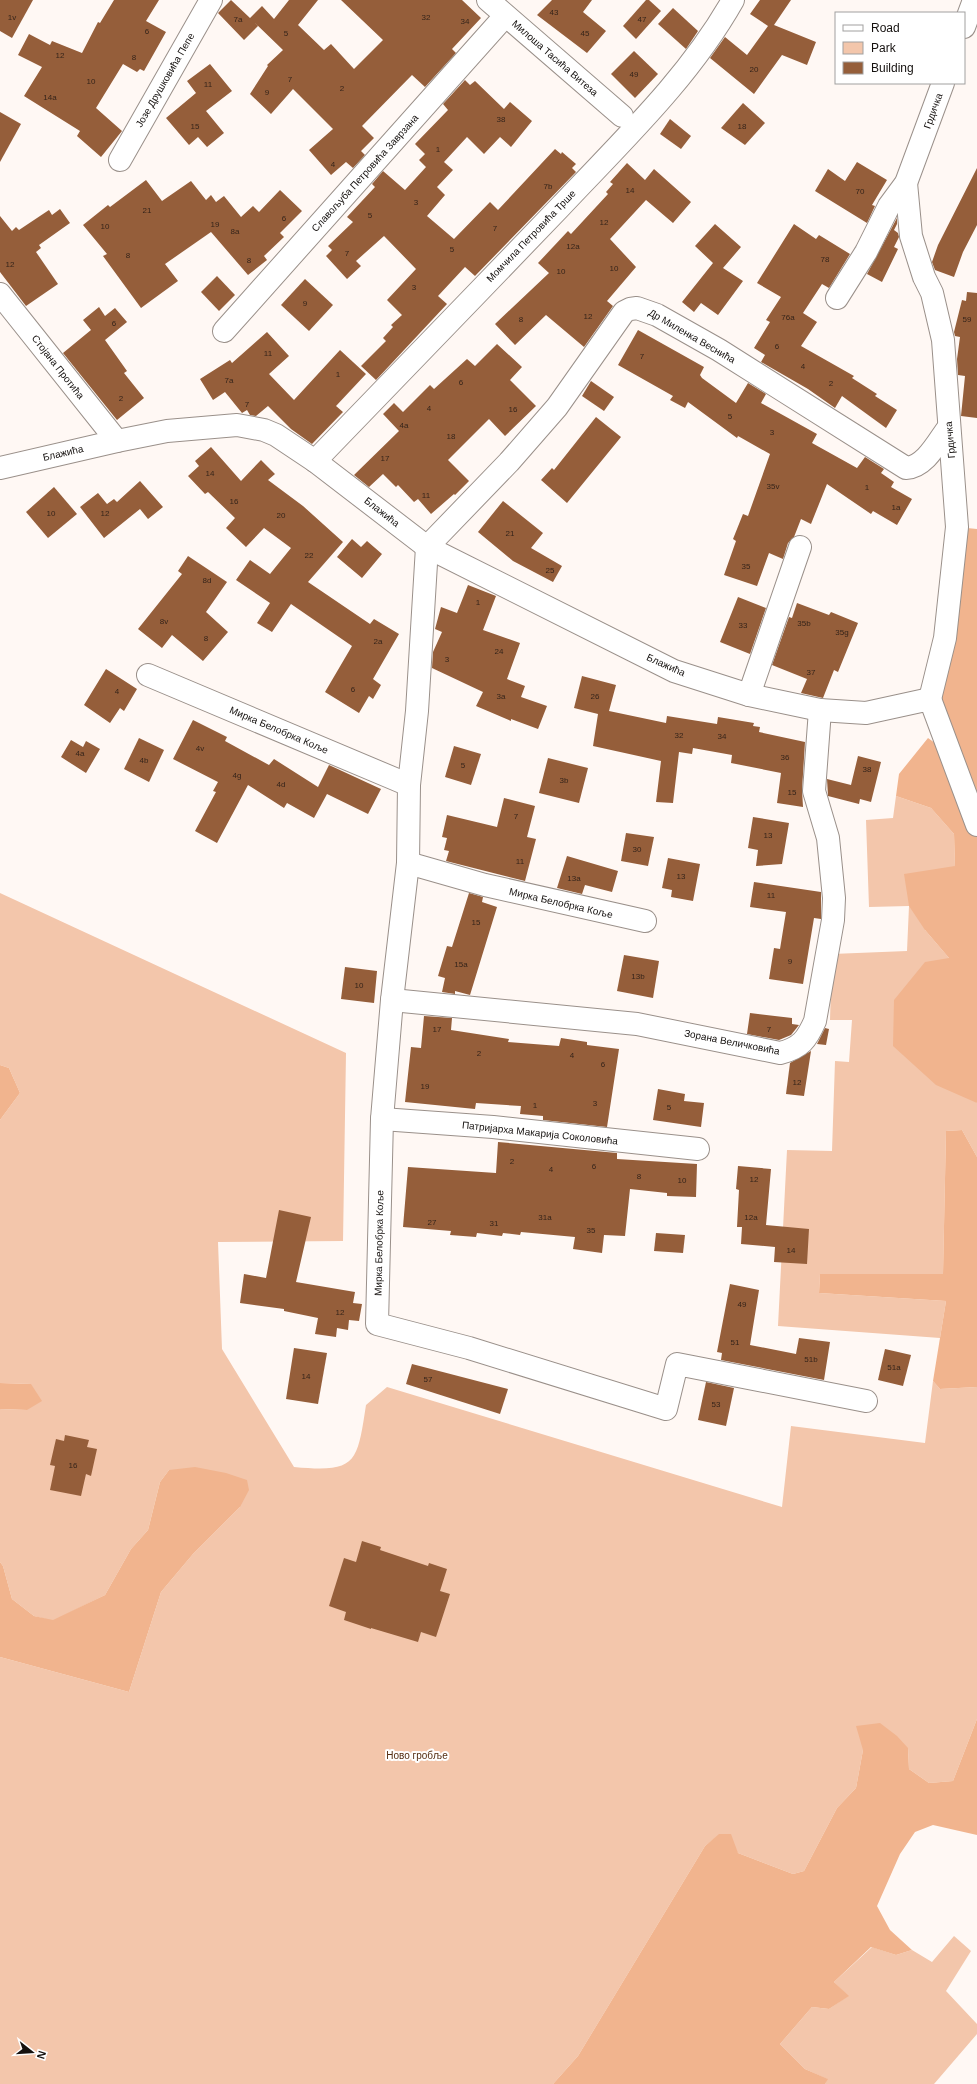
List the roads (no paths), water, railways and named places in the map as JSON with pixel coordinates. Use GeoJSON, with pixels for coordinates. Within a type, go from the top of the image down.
{"type":"FeatureCollection","features":[{"type":"Feature","properties":{"kind":"street","name":"Јозе Друшковића Пепе"},"geometry":{"type":"LineString","coordinates":[[120,160],[211,0]]}},
{"type":"Feature","properties":{"kind":"street","name":"Милоша Тасића Витеза"},"geometry":{"type":"LineString","coordinates":[[488,0],[622,116]]}},
{"type":"Feature","properties":{"kind":"street","name":"Момчила Петровића Трше"},"geometry":{"type":"LineString","coordinates":[[315,461],[637,126],[707,43],[734,0]]}},
{"type":"Feature","properties":{"kind":"street"},"geometry":{"type":"LineString","coordinates":[[965,24],[974,0]]}},
{"type":"Feature","properties":{"kind":"street","name":"Славољуба Петровића Заврзана"},"geometry":{"type":"LineString","coordinates":[[224,331],[506,16]]}},
{"type":"Feature","properties":{"kind":"street","name":"Грдичка"},"geometry":{"type":"LineString","coordinates":[[837,298],[866,252],[889,206],[906,183],[943,84]]}},
{"type":"Feature","properties":{"kind":"street","name":"Грдичка"},"geometry":{"type":"LineString","coordinates":[[906,183],[912,236],[924,277],[932,293],[942,334],[956,527],[945,638],[930,699]]}},
{"type":"Feature","properties":{"kind":"street","name":"Стојана Протића"},"geometry":{"type":"LineString","coordinates":[[0,294],[117,441]]}},
{"type":"Feature","properties":{"kind":"street","name":"Др Миленка Веснића"},"geometry":{"type":"LineString","coordinates":[[427,547],[509,462],[557,408],[624,312],[630,309],[642,309],[657,315],[718,350],[906,468],[915,467],[923,460],[948,428]]}},
{"type":"Feature","properties":{"kind":"street","name":"Блажића"},"geometry":{"type":"LineString","coordinates":[[0,468],[167,431],[237,425],[264,430],[276,435],[315,461],[427,547],[674,671],[749,695],[820,710],[866,713],[930,699]]}},
{"type":"Feature","properties":{"kind":"street"},"geometry":{"type":"LineString","coordinates":[[749,695],[800,546]]}},
{"type":"Feature","properties":{"kind":"street","name":"Мирка Белобрка Коље"},"geometry":{"type":"LineString","coordinates":[[427,547],[417,711],[409,785],[408,863],[392,1000],[382,1119],[377,1324],[469,1348],[666,1409],[677,1364],[866,1401]]}},
{"type":"Feature","properties":{"kind":"street","name":"Мирка Белобрка Коље"},"geometry":{"type":"LineString","coordinates":[[148,675],[409,785]]}},
{"type":"Feature","properties":{"kind":"street"},"geometry":{"type":"LineString","coordinates":[[930,699],[977,826]]}},
{"type":"Feature","properties":{"kind":"street","name":"Зорана Величковића"},"geometry":{"type":"LineString","coordinates":[[392,1000],[636,1024],[780,1053],[795,1049],[809,1036],[816,1020],[833,920],[834,898],[828,838],[814,791],[820,710]]}},
{"type":"Feature","properties":{"kind":"street","name":"Мирка Белобрка Коље"},"geometry":{"type":"LineString","coordinates":[[408,863],[485,885],[645,921]]}},
{"type":"Feature","properties":{"kind":"street","name":"Патријарха Макарија Соколовића"},"geometry":{"type":"LineString","coordinates":[[382,1119],[493,1127],[698,1149]]}},
{"type":"Feature","properties":{"kind":"park label","name":"Ново гробље"},"geometry":{"type":"Point","coordinates":[417,1755]}}]}
